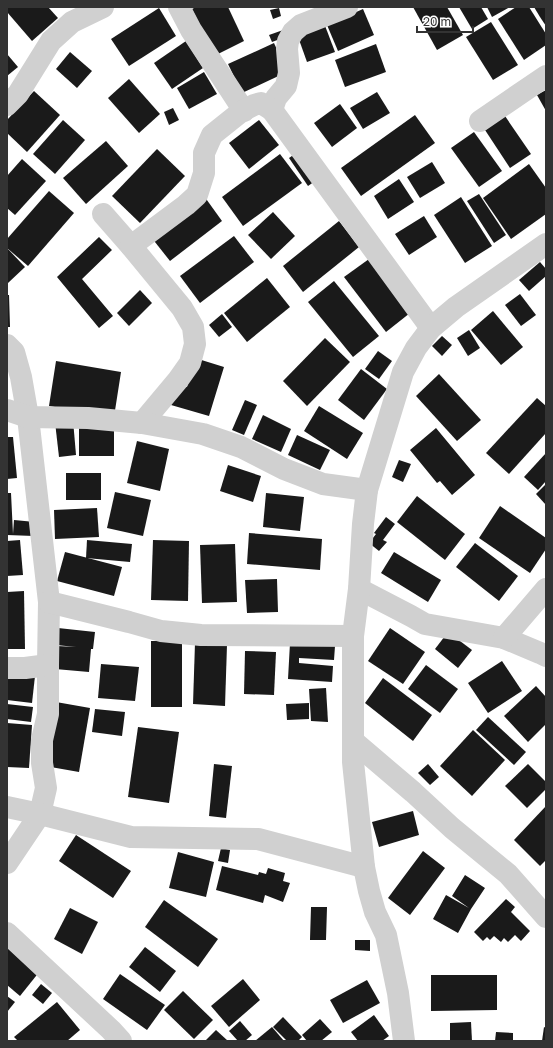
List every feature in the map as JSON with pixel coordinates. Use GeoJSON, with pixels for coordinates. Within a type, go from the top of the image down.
{"type":"FeatureCollection","features":[{"type":"Feature","properties":{"kind":"street"},"geometry":{"type":"LineString","coordinates":[[7,105],[18,94],[51,41],[72,22],[103,7]]}},
{"type":"Feature","properties":{"kind":"street"},"geometry":{"type":"LineString","coordinates":[[179,7],[191,30],[244,111]]}},
{"type":"Feature","properties":{"kind":"street"},"geometry":{"type":"LineString","coordinates":[[272,110],[276,98],[286,86],[289,72],[287,49],[288,41],[293,32],[301,25],[347,7]]}},
{"type":"Feature","properties":{"kind":"street"},"geometry":{"type":"LineString","coordinates":[[480,121],[546,76]]}},
{"type":"Feature","properties":{"kind":"street"},"geometry":{"type":"LineString","coordinates":[[132,246],[197,195],[204,173],[204,153],[212,135],[244,111],[261,103],[272,110],[431,328]]}},
{"type":"Feature","properties":{"kind":"street"},"geometry":{"type":"LineString","coordinates":[[104,214],[182,308],[193,326],[194,344],[190,363],[178,380],[142,423]]}},
{"type":"Feature","properties":{"kind":"street"},"geometry":{"type":"LineString","coordinates":[[404,1041],[398,993],[386,935],[375,912],[364,867],[353,762],[353,636],[359,589],[363,524],[367,490],[403,372],[416,348],[431,328],[456,306],[546,244]]}},
{"type":"Feature","properties":{"kind":"street"},"geometry":{"type":"LineString","coordinates":[[7,345],[14,352],[21,377],[28,416],[49,602],[48,714],[42,740],[42,763],[46,788],[40,814],[7,863]]}},
{"type":"Feature","properties":{"kind":"street"},"geometry":{"type":"LineString","coordinates":[[7,410],[28,416],[88,418],[142,423],[203,434],[241,447],[284,469],[323,484],[367,490]]}},
{"type":"Feature","properties":{"kind":"street"},"geometry":{"type":"LineString","coordinates":[[359,589],[425,624],[504,638],[546,656]]}},
{"type":"Feature","properties":{"kind":"street"},"geometry":{"type":"LineString","coordinates":[[504,638],[546,589]]}},
{"type":"Feature","properties":{"kind":"street"},"geometry":{"type":"LineString","coordinates":[[49,602],[161,631],[201,635],[353,636]]}},
{"type":"Feature","properties":{"kind":"street"},"geometry":{"type":"LineString","coordinates":[[7,668],[25,668],[48,665]]}},
{"type":"Feature","properties":{"kind":"street"},"geometry":{"type":"LineString","coordinates":[[353,741],[413,792],[452,828],[508,874],[546,917]]}},
{"type":"Feature","properties":{"kind":"street"},"geometry":{"type":"LineString","coordinates":[[7,807],[132,837],[258,839],[364,867]]}},
{"type":"Feature","properties":{"kind":"street"},"geometry":{"type":"LineString","coordinates":[[7,933],[121,1041]]}},
{"type":"Feature","properties":{"kind":"building"},"geometry":{"type":"Polygon","coordinates":[[[7,7],[48,7],[58,18],[32,41],[7,12],[7,7]]]}},
{"type":"Feature","properties":{"kind":"building"},"geometry":{"type":"Polygon","coordinates":[[[196,7],[228,7],[244,41],[214,56],[192,9],[196,7]]]}},
{"type":"Feature","properties":{"kind":"building"},"geometry":{"type":"Polygon","coordinates":[[[413,7],[447,7],[463,35],[437,50],[413,7]]]}},
{"type":"Feature","properties":{"kind":"building"},"geometry":{"type":"Polygon","coordinates":[[[459,7],[481,7],[488,19],[472,29],[459,7]]]}},
{"type":"Feature","properties":{"kind":"building"},"geometry":{"type":"Polygon","coordinates":[[[487,7],[510,7],[492,17],[487,7]]]}},
{"type":"Feature","properties":{"kind":"building"},"geometry":{"type":"Polygon","coordinates":[[[516,7],[529,7],[546,34],[546,45],[524,60],[498,19],[516,7]]]}},
{"type":"Feature","properties":{"kind":"building"},"geometry":{"type":"Polygon","coordinates":[[[534,7],[546,7],[546,26],[540,17],[534,7]]]}},
{"type":"Feature","properties":{"kind":"building"},"geometry":{"type":"Polygon","coordinates":[[[159,8],[176,36],[129,66],[111,39],[159,8]]]}},
{"type":"Feature","properties":{"kind":"building"},"geometry":{"type":"Polygon","coordinates":[[[279,8],[281,16],[273,19],[270,10],[279,8]]]}},
{"type":"Feature","properties":{"kind":"building"},"geometry":{"type":"Polygon","coordinates":[[[363,9],[374,35],[338,51],[327,25],[363,9]]]}},
{"type":"Feature","properties":{"kind":"building"},"geometry":{"type":"Polygon","coordinates":[[[491,22],[518,65],[493,80],[466,37],[491,22]]]}},
{"type":"Feature","properties":{"kind":"building"},"geometry":{"type":"Polygon","coordinates":[[[324,23],[335,52],[307,62],[297,34],[324,23]]]}},
{"type":"Feature","properties":{"kind":"building"},"geometry":{"type":"Polygon","coordinates":[[[286,29],[288,36],[272,42],[269,35],[286,29]]]}},
{"type":"Feature","properties":{"kind":"building"},"geometry":{"type":"Polygon","coordinates":[[[186,41],[203,68],[172,89],[154,63],[186,41]]]}},
{"type":"Feature","properties":{"kind":"building"},"geometry":{"type":"Polygon","coordinates":[[[274,43],[287,72],[242,93],[228,64],[274,43]]]}},
{"type":"Feature","properties":{"kind":"building"},"geometry":{"type":"Polygon","coordinates":[[[376,44],[386,72],[345,87],[335,60],[376,44]]]}},
{"type":"Feature","properties":{"kind":"building"},"geometry":{"type":"Polygon","coordinates":[[[70,52],[92,71],[77,88],[56,69],[70,52]]]}},
{"type":"Feature","properties":{"kind":"building"},"geometry":{"type":"Polygon","coordinates":[[[7,54],[18,67],[7,76],[7,54]]]}},
{"type":"Feature","properties":{"kind":"building"},"geometry":{"type":"Polygon","coordinates":[[[204,72],[217,94],[189,109],[177,88],[204,72]]]}},
{"type":"Feature","properties":{"kind":"building"},"geometry":{"type":"Polygon","coordinates":[[[129,79],[160,114],[139,133],[108,98],[129,79]]]}},
{"type":"Feature","properties":{"kind":"building"},"geometry":{"type":"Polygon","coordinates":[[[546,90],[546,111],[537,95],[546,90]]]}},
{"type":"Feature","properties":{"kind":"building"},"geometry":{"type":"Polygon","coordinates":[[[34,91],[60,115],[27,152],[7,133],[7,120],[34,91]]]}},
{"type":"Feature","properties":{"kind":"building"},"geometry":{"type":"Polygon","coordinates":[[[377,92],[390,113],[363,129],[350,108],[377,92]]]}},
{"type":"Feature","properties":{"kind":"building"},"geometry":{"type":"Polygon","coordinates":[[[340,104],[357,128],[332,147],[314,123],[340,104]]]}},
{"type":"Feature","properties":{"kind":"building"},"geometry":{"type":"Polygon","coordinates":[[[173,108],[179,120],[169,125],[164,112],[173,108]]]}},
{"type":"Feature","properties":{"kind":"building"},"geometry":{"type":"Polygon","coordinates":[[[415,115],[435,143],[361,196],[341,168],[415,115]]]}},
{"type":"Feature","properties":{"kind":"building"},"geometry":{"type":"Polygon","coordinates":[[[505,116],[531,154],[510,168],[485,130],[505,116]]]}},
{"type":"Feature","properties":{"kind":"building"},"geometry":{"type":"Polygon","coordinates":[[[63,120],[85,140],[55,174],[33,154],[63,120]]]}},
{"type":"Feature","properties":{"kind":"building"},"geometry":{"type":"Polygon","coordinates":[[[259,120],[279,145],[249,169],[229,143],[259,120]]]}},
{"type":"Feature","properties":{"kind":"building"},"geometry":{"type":"Polygon","coordinates":[[[474,132],[502,171],[479,187],[451,148],[474,132]]]}},
{"type":"Feature","properties":{"kind":"building"},"geometry":{"type":"Polygon","coordinates":[[[106,141],[128,166],[86,204],[63,178],[106,141]]]}},
{"type":"Feature","properties":{"kind":"building"},"geometry":{"type":"Polygon","coordinates":[[[157,149],[185,176],[140,223],[112,196],[157,149]]]}},
{"type":"Feature","properties":{"kind":"building"},"geometry":{"type":"Polygon","coordinates":[[[299,151],[318,179],[308,186],[289,158],[299,151]]]}},
{"type":"Feature","properties":{"kind":"building"},"geometry":{"type":"Polygon","coordinates":[[[280,154],[302,183],[243,226],[222,197],[280,154]]]}},
{"type":"Feature","properties":{"kind":"building"},"geometry":{"type":"Polygon","coordinates":[[[22,159],[46,181],[15,215],[7,208],[7,176],[22,159]]]}},
{"type":"Feature","properties":{"kind":"building"},"geometry":{"type":"Polygon","coordinates":[[[432,162],[445,183],[420,198],[407,177],[432,162]]]}},
{"type":"Feature","properties":{"kind":"building"},"geometry":{"type":"Polygon","coordinates":[[[529,164],[546,188],[546,214],[511,239],[483,198],[529,164]]]}},
{"type":"Feature","properties":{"kind":"building"},"geometry":{"type":"Polygon","coordinates":[[[399,179],[414,202],[388,219],[374,196],[399,179]]]}},
{"type":"Feature","properties":{"kind":"building"},"geometry":{"type":"Polygon","coordinates":[[[49,191],[74,213],[28,266],[7,248],[7,239],[49,191]]]}},
{"type":"Feature","properties":{"kind":"building"},"geometry":{"type":"Polygon","coordinates":[[[479,194],[506,235],[494,243],[467,201],[479,194]]]}},
{"type":"Feature","properties":{"kind":"building"},"geometry":{"type":"Polygon","coordinates":[[[204,196],[222,221],[170,261],[151,237],[204,196]]]}},
{"type":"Feature","properties":{"kind":"building"},"geometry":{"type":"Polygon","coordinates":[[[461,197],[492,246],[465,263],[434,215],[461,197]]]}},
{"type":"Feature","properties":{"kind":"building"},"geometry":{"type":"Polygon","coordinates":[[[273,212],[295,236],[271,259],[248,235],[273,212]]]}},
{"type":"Feature","properties":{"kind":"building"},"geometry":{"type":"Polygon","coordinates":[[[424,216],[437,237],[409,255],[395,234],[424,216]]]}},
{"type":"Feature","properties":{"kind":"building"},"geometry":{"type":"Polygon","coordinates":[[[339,221],[359,247],[303,292],[283,266],[339,221]]]}},
{"type":"Feature","properties":{"kind":"building"},"geometry":{"type":"Polygon","coordinates":[[[234,236],[254,262],[200,303],[180,276],[234,236]]]}},
{"type":"Feature","properties":{"kind":"building"},"geometry":{"type":"Polygon","coordinates":[[[99,237],[112,250],[82,279],[113,316],[99,328],[57,277],[99,237]]]}},
{"type":"Feature","properties":{"kind":"building"},"geometry":{"type":"Polygon","coordinates":[[[7,248],[25,267],[8,283],[7,281],[7,248]]]}},
{"type":"Feature","properties":{"kind":"building"},"geometry":{"type":"Polygon","coordinates":[[[369,259],[410,313],[386,332],[344,277],[369,259]]]}},
{"type":"Feature","properties":{"kind":"building"},"geometry":{"type":"Polygon","coordinates":[[[540,262],[546,269],[546,276],[529,291],[519,280],[540,262]]]}},
{"type":"Feature","properties":{"kind":"building"},"geometry":{"type":"Polygon","coordinates":[[[267,278],[290,307],[247,342],[224,313],[267,278]]]}},
{"type":"Feature","properties":{"kind":"building"},"geometry":{"type":"Polygon","coordinates":[[[334,281],[379,336],[353,357],[308,302],[334,281]]]}},
{"type":"Feature","properties":{"kind":"building"},"geometry":{"type":"Polygon","coordinates":[[[140,290],[152,303],[129,326],[117,313],[140,290]]]}},
{"type":"Feature","properties":{"kind":"building"},"geometry":{"type":"Polygon","coordinates":[[[520,294],[536,315],[521,326],[505,305],[520,294]]]}},
{"type":"Feature","properties":{"kind":"building"},"geometry":{"type":"Polygon","coordinates":[[[7,295],[9,295],[10,327],[7,327],[7,295]]]}},
{"type":"Feature","properties":{"kind":"building"},"geometry":{"type":"Polygon","coordinates":[[[493,311],[523,347],[501,365],[471,330],[493,311]]]}},
{"type":"Feature","properties":{"kind":"building"},"geometry":{"type":"Polygon","coordinates":[[[222,314],[232,327],[219,337],[209,325],[222,314]]]}},
{"type":"Feature","properties":{"kind":"building"},"geometry":{"type":"Polygon","coordinates":[[[469,330],[480,348],[468,356],[457,338],[469,330]]]}},
{"type":"Feature","properties":{"kind":"building"},"geometry":{"type":"Polygon","coordinates":[[[442,336],[452,345],[442,356],[432,346],[442,336]]]}},
{"type":"Feature","properties":{"kind":"building"},"geometry":{"type":"Polygon","coordinates":[[[325,338],[350,362],[307,406],[283,381],[325,338]]]}},
{"type":"Feature","properties":{"kind":"building"},"geometry":{"type":"Polygon","coordinates":[[[378,351],[392,361],[379,379],[365,369],[378,351]]]}},
{"type":"Feature","properties":{"kind":"building"},"geometry":{"type":"Polygon","coordinates":[[[195,358],[224,367],[209,416],[171,405],[177,384],[187,387],[195,358]]]}},
{"type":"Feature","properties":{"kind":"building"},"geometry":{"type":"Polygon","coordinates":[[[56,361],[121,372],[114,417],[49,406],[56,361]]]}},
{"type":"Feature","properties":{"kind":"building"},"geometry":{"type":"Polygon","coordinates":[[[361,369],[387,389],[364,420],[338,400],[361,369]]]}},
{"type":"Feature","properties":{"kind":"building"},"geometry":{"type":"Polygon","coordinates":[[[439,374],[481,420],[457,441],[416,396],[439,374]]]}},
{"type":"Feature","properties":{"kind":"building"},"geometry":{"type":"Polygon","coordinates":[[[537,398],[546,406],[546,433],[509,474],[486,453],[537,398]]]}},
{"type":"Feature","properties":{"kind":"building"},"geometry":{"type":"Polygon","coordinates":[[[245,400],[257,405],[244,435],[232,430],[245,400]]]}},
{"type":"Feature","properties":{"kind":"building"},"geometry":{"type":"Polygon","coordinates":[[[319,406],[363,433],[347,459],[304,431],[319,406]]]}},
{"type":"Feature","properties":{"kind":"building"},"geometry":{"type":"Polygon","coordinates":[[[263,415],[291,429],[281,452],[252,439],[263,415]]]}},
{"type":"Feature","properties":{"kind":"building"},"geometry":{"type":"Polygon","coordinates":[[[73,420],[76,455],[59,457],[55,422],[73,420]]]}},
{"type":"Feature","properties":{"kind":"building"},"geometry":{"type":"Polygon","coordinates":[[[79,424],[114,424],[114,456],[79,456],[79,424]]]}},
{"type":"Feature","properties":{"kind":"building"},"geometry":{"type":"Polygon","coordinates":[[[436,428],[475,475],[452,495],[440,481],[437,483],[410,450],[436,428]]]}},
{"type":"Feature","properties":{"kind":"building"},"geometry":{"type":"Polygon","coordinates":[[[297,435],[330,450],[320,470],[288,455],[297,435]]]}},
{"type":"Feature","properties":{"kind":"building"},"geometry":{"type":"Polygon","coordinates":[[[7,437],[13,437],[17,478],[7,479],[7,437]]]}},
{"type":"Feature","properties":{"kind":"building"},"geometry":{"type":"Polygon","coordinates":[[[137,441],[169,449],[160,491],[127,483],[137,441]]]}},
{"type":"Feature","properties":{"kind":"building"},"geometry":{"type":"Polygon","coordinates":[[[546,453],[546,481],[538,490],[524,477],[546,453]]]}},
{"type":"Feature","properties":{"kind":"building"},"geometry":{"type":"Polygon","coordinates":[[[399,460],[411,464],[403,482],[392,477],[399,460]]]}},
{"type":"Feature","properties":{"kind":"building"},"geometry":{"type":"Polygon","coordinates":[[[228,465],[261,476],[253,502],[220,491],[228,465]]]}},
{"type":"Feature","properties":{"kind":"building"},"geometry":{"type":"Polygon","coordinates":[[[66,473],[101,473],[101,500],[66,500],[66,473]]]}},
{"type":"Feature","properties":{"kind":"building"},"geometry":{"type":"Polygon","coordinates":[[[546,484],[546,505],[536,494],[546,484]]]}},
{"type":"Feature","properties":{"kind":"building"},"geometry":{"type":"Polygon","coordinates":[[[115,492],[151,500],[143,536],[107,528],[115,492]]]}},
{"type":"Feature","properties":{"kind":"building"},"geometry":{"type":"Polygon","coordinates":[[[7,493],[11,493],[13,534],[14,520],[35,522],[34,536],[7,535],[7,493]]]}},
{"type":"Feature","properties":{"kind":"building"},"geometry":{"type":"Polygon","coordinates":[[[266,493],[304,497],[300,531],[263,527],[266,493]]]}},
{"type":"Feature","properties":{"kind":"building"},"geometry":{"type":"Polygon","coordinates":[[[417,496],[465,534],[445,560],[397,522],[417,496]]]}},
{"type":"Feature","properties":{"kind":"building"},"geometry":{"type":"Polygon","coordinates":[[[500,506],[546,538],[546,549],[530,573],[479,538],[500,506]]]}},
{"type":"Feature","properties":{"kind":"building"},"geometry":{"type":"Polygon","coordinates":[[[97,508],[99,537],[55,539],[54,510],[97,508]]]}},
{"type":"Feature","properties":{"kind":"building"},"geometry":{"type":"Polygon","coordinates":[[[386,517],[395,524],[383,540],[387,542],[379,551],[369,543],[376,534],[374,533],[386,517]]]}},
{"type":"Feature","properties":{"kind":"building"},"geometry":{"type":"Polygon","coordinates":[[[249,533],[322,539],[320,570],[247,564],[249,533]]]}},
{"type":"Feature","properties":{"kind":"building"},"geometry":{"type":"Polygon","coordinates":[[[20,540],[23,575],[7,576],[7,541],[20,540]]]}},
{"type":"Feature","properties":{"kind":"building"},"geometry":{"type":"Polygon","coordinates":[[[87,540],[132,544],[130,562],[86,558],[87,540]]]}},
{"type":"Feature","properties":{"kind":"building"},"geometry":{"type":"Polygon","coordinates":[[[153,540],[189,541],[188,601],[151,600],[153,540]]]}},
{"type":"Feature","properties":{"kind":"building"},"geometry":{"type":"Polygon","coordinates":[[[475,543],[518,576],[499,601],[456,567],[475,543]]]}},
{"type":"Feature","properties":{"kind":"building"},"geometry":{"type":"Polygon","coordinates":[[[235,544],[237,602],[202,603],[200,545],[235,544]]]}},
{"type":"Feature","properties":{"kind":"building"},"geometry":{"type":"Polygon","coordinates":[[[65,552],[122,567],[114,596],[57,581],[65,552]]]}},
{"type":"Feature","properties":{"kind":"building"},"geometry":{"type":"Polygon","coordinates":[[[394,552],[441,580],[428,602],[381,573],[394,552]]]}},
{"type":"Feature","properties":{"kind":"building"},"geometry":{"type":"Polygon","coordinates":[[[277,579],[278,612],[247,613],[245,580],[277,579]]]}},
{"type":"Feature","properties":{"kind":"building"},"geometry":{"type":"Polygon","coordinates":[[[24,591],[25,649],[7,649],[7,592],[24,591]]]}},
{"type":"Feature","properties":{"kind":"building"},"geometry":{"type":"Polygon","coordinates":[[[58,628],[95,632],[93,649],[91,649],[89,672],[55,669],[57,646],[76,647],[56,645],[58,628]]]}},
{"type":"Feature","properties":{"kind":"building"},"geometry":{"type":"Polygon","coordinates":[[[390,628],[425,652],[403,684],[368,661],[390,628]]]}},
{"type":"Feature","properties":{"kind":"building"},"geometry":{"type":"Polygon","coordinates":[[[448,632],[472,650],[458,668],[435,649],[448,632]]]}},
{"type":"Feature","properties":{"kind":"building"},"geometry":{"type":"Polygon","coordinates":[[[151,641],[182,641],[182,707],[151,707],[151,641]]]}},
{"type":"Feature","properties":{"kind":"building"},"geometry":{"type":"Polygon","coordinates":[[[195,643],[227,645],[225,706],[193,704],[195,643]]]}},
{"type":"Feature","properties":{"kind":"building"},"geometry":{"type":"Polygon","coordinates":[[[290,643],[335,646],[334,660],[299,658],[299,663],[333,666],[332,682],[288,679],[290,643]]]}},
{"type":"Feature","properties":{"kind":"building"},"geometry":{"type":"Polygon","coordinates":[[[245,651],[276,652],[274,695],[244,694],[245,651]]]}},
{"type":"Feature","properties":{"kind":"building"},"geometry":{"type":"Polygon","coordinates":[[[502,661],[522,691],[488,713],[468,683],[502,661]]]}},
{"type":"Feature","properties":{"kind":"building"},"geometry":{"type":"Polygon","coordinates":[[[101,664],[139,667],[135,701],[98,698],[101,664]]]}},
{"type":"Feature","properties":{"kind":"building"},"geometry":{"type":"Polygon","coordinates":[[[426,665],[458,689],[440,713],[408,689],[426,665]]]}},
{"type":"Feature","properties":{"kind":"building"},"geometry":{"type":"Polygon","coordinates":[[[7,673],[35,676],[32,703],[7,700],[7,673]]]}},
{"type":"Feature","properties":{"kind":"building"},"geometry":{"type":"Polygon","coordinates":[[[383,678],[432,715],[413,741],[365,703],[383,678]]]}},
{"type":"Feature","properties":{"kind":"building"},"geometry":{"type":"Polygon","coordinates":[[[536,686],[546,697],[546,724],[528,742],[504,716],[536,686]]]}},
{"type":"Feature","properties":{"kind":"building"},"geometry":{"type":"Polygon","coordinates":[[[326,688],[328,722],[311,721],[309,689],[326,688]]]}},
{"type":"Feature","properties":{"kind":"building"},"geometry":{"type":"Polygon","coordinates":[[[56,702],[90,708],[79,772],[45,766],[56,702]]]}},
{"type":"Feature","properties":{"kind":"building"},"geometry":{"type":"Polygon","coordinates":[[[309,703],[309,719],[287,720],[286,704],[309,703]]]}},
{"type":"Feature","properties":{"kind":"building"},"geometry":{"type":"Polygon","coordinates":[[[7,704],[33,707],[31,722],[7,719],[7,704]]]}},
{"type":"Feature","properties":{"kind":"building"},"geometry":{"type":"Polygon","coordinates":[[[95,709],[125,712],[122,736],[92,732],[95,709]]]}},
{"type":"Feature","properties":{"kind":"building"},"geometry":{"type":"Polygon","coordinates":[[[488,717],[526,752],[514,765],[476,730],[488,717]]]}},
{"type":"Feature","properties":{"kind":"building"},"geometry":{"type":"Polygon","coordinates":[[[7,723],[32,725],[29,768],[7,767],[7,723]]]}},
{"type":"Feature","properties":{"kind":"building"},"geometry":{"type":"Polygon","coordinates":[[[138,727],[179,732],[169,803],[128,797],[138,727]]]}},
{"type":"Feature","properties":{"kind":"building"},"geometry":{"type":"Polygon","coordinates":[[[473,730],[505,760],[472,796],[440,766],[473,730]]]}},
{"type":"Feature","properties":{"kind":"building"},"geometry":{"type":"Polygon","coordinates":[[[214,764],[232,766],[226,818],[209,816],[214,764]]]}},
{"type":"Feature","properties":{"kind":"building"},"geometry":{"type":"Polygon","coordinates":[[[428,764],[439,777],[430,785],[418,773],[428,764]]]}},
{"type":"Feature","properties":{"kind":"building"},"geometry":{"type":"Polygon","coordinates":[[[528,764],[546,782],[546,789],[527,808],[505,786],[528,764]]]}},
{"type":"Feature","properties":{"kind":"building"},"geometry":{"type":"Polygon","coordinates":[[[546,806],[546,860],[540,866],[514,840],[546,806]]]}},
{"type":"Feature","properties":{"kind":"building"},"geometry":{"type":"Polygon","coordinates":[[[413,811],[419,835],[379,847],[372,822],[413,811]]]}},
{"type":"Feature","properties":{"kind":"building"},"geometry":{"type":"Polygon","coordinates":[[[76,835],[131,871],[113,898],[59,861],[76,835]]]}},
{"type":"Feature","properties":{"kind":"building"},"geometry":{"type":"Polygon","coordinates":[[[221,848],[230,850],[228,863],[218,861],[221,848]]]}},
{"type":"Feature","properties":{"kind":"building"},"geometry":{"type":"Polygon","coordinates":[[[423,851],[445,868],[410,915],[388,898],[423,851]]]}},
{"type":"Feature","properties":{"kind":"building"},"geometry":{"type":"Polygon","coordinates":[[[178,852],[214,862],[206,897],[169,888],[178,852]]]}},
{"type":"Feature","properties":{"kind":"building"},"geometry":{"type":"Polygon","coordinates":[[[222,866],[258,875],[259,872],[266,874],[268,868],[285,873],[283,881],[290,883],[283,902],[265,895],[263,903],[216,890],[222,866]]]}},
{"type":"Feature","properties":{"kind":"building"},"geometry":{"type":"Polygon","coordinates":[[[465,875],[485,888],[471,909],[458,933],[433,919],[446,895],[469,908],[452,896],[465,875]]]}},
{"type":"Feature","properties":{"kind":"building"},"geometry":{"type":"Polygon","coordinates":[[[506,899],[515,907],[511,912],[530,931],[521,941],[515,935],[508,942],[504,938],[501,942],[494,936],[490,940],[487,937],[483,941],[474,932],[506,899]]]}},
{"type":"Feature","properties":{"kind":"building"},"geometry":{"type":"Polygon","coordinates":[[[164,900],[218,939],[198,967],[145,927],[164,900]]]}},
{"type":"Feature","properties":{"kind":"building"},"geometry":{"type":"Polygon","coordinates":[[[311,907],[327,907],[326,940],[310,940],[311,907]]]}},
{"type":"Feature","properties":{"kind":"building"},"geometry":{"type":"Polygon","coordinates":[[[70,908],[98,922],[82,954],[54,939],[70,908]]]}},
{"type":"Feature","properties":{"kind":"building"},"geometry":{"type":"Polygon","coordinates":[[[355,940],[370,940],[370,951],[355,950],[355,940]]]}},
{"type":"Feature","properties":{"kind":"building"},"geometry":{"type":"Polygon","coordinates":[[[7,945],[40,971],[20,996],[7,985],[7,945]]]}},
{"type":"Feature","properties":{"kind":"building"},"geometry":{"type":"Polygon","coordinates":[[[145,947],[176,971],[160,992],[129,967],[145,947]]]}},
{"type":"Feature","properties":{"kind":"building"},"geometry":{"type":"Polygon","coordinates":[[[120,974],[165,1005],[147,1030],[103,999],[120,974]]]}},
{"type":"Feature","properties":{"kind":"building"},"geometry":{"type":"Polygon","coordinates":[[[431,975],[497,975],[497,1010],[431,1011],[431,975]]]}},
{"type":"Feature","properties":{"kind":"building"},"geometry":{"type":"Polygon","coordinates":[[[243,979],[260,1000],[229,1027],[211,1006],[243,979]]]}},
{"type":"Feature","properties":{"kind":"building"},"geometry":{"type":"Polygon","coordinates":[[[367,980],[380,1003],[343,1023],[330,1000],[367,980]]]}},
{"type":"Feature","properties":{"kind":"building"},"geometry":{"type":"Polygon","coordinates":[[[41,984],[52,993],[43,1004],[32,995],[41,984]]]}},
{"type":"Feature","properties":{"kind":"building"},"geometry":{"type":"Polygon","coordinates":[[[183,991],[213,1020],[194,1039],[164,1010],[183,991]]]}},
{"type":"Feature","properties":{"kind":"building"},"geometry":{"type":"Polygon","coordinates":[[[7,996],[15,1002],[7,1012],[7,996]]]}},
{"type":"Feature","properties":{"kind":"building"},"geometry":{"type":"Polygon","coordinates":[[[57,1002],[80,1030],[67,1041],[18,1041],[14,1037],[57,1002]]]}},
{"type":"Feature","properties":{"kind":"building"},"geometry":{"type":"Polygon","coordinates":[[[374,1015],[389,1036],[382,1041],[358,1041],[351,1032],[374,1015]]]}},
{"type":"Feature","properties":{"kind":"building"},"geometry":{"type":"Polygon","coordinates":[[[283,1017],[302,1037],[298,1041],[287,1041],[273,1027],[283,1017]]]}},
{"type":"Feature","properties":{"kind":"building"},"geometry":{"type":"Polygon","coordinates":[[[320,1019],[332,1032],[321,1041],[307,1041],[302,1035],[320,1019]]]}},
{"type":"Feature","properties":{"kind":"building"},"geometry":{"type":"Polygon","coordinates":[[[240,1021],[252,1035],[245,1041],[238,1041],[229,1031],[240,1021]]]}},
{"type":"Feature","properties":{"kind":"building"},"geometry":{"type":"Polygon","coordinates":[[[471,1022],[472,1041],[450,1041],[450,1023],[471,1022]]]}},
{"type":"Feature","properties":{"kind":"building"},"geometry":{"type":"Polygon","coordinates":[[[272,1027],[284,1041],[255,1041],[272,1027]]]}},
{"type":"Feature","properties":{"kind":"building"},"geometry":{"type":"Polygon","coordinates":[[[544,1027],[546,1028],[546,1041],[542,1041],[544,1027]]]}},
{"type":"Feature","properties":{"kind":"building"},"geometry":{"type":"Polygon","coordinates":[[[216,1030],[228,1041],[205,1041],[216,1030]]]}},
{"type":"Feature","properties":{"kind":"building"},"geometry":{"type":"Polygon","coordinates":[[[496,1032],[513,1033],[513,1041],[495,1041],[496,1032]]]}}]}
